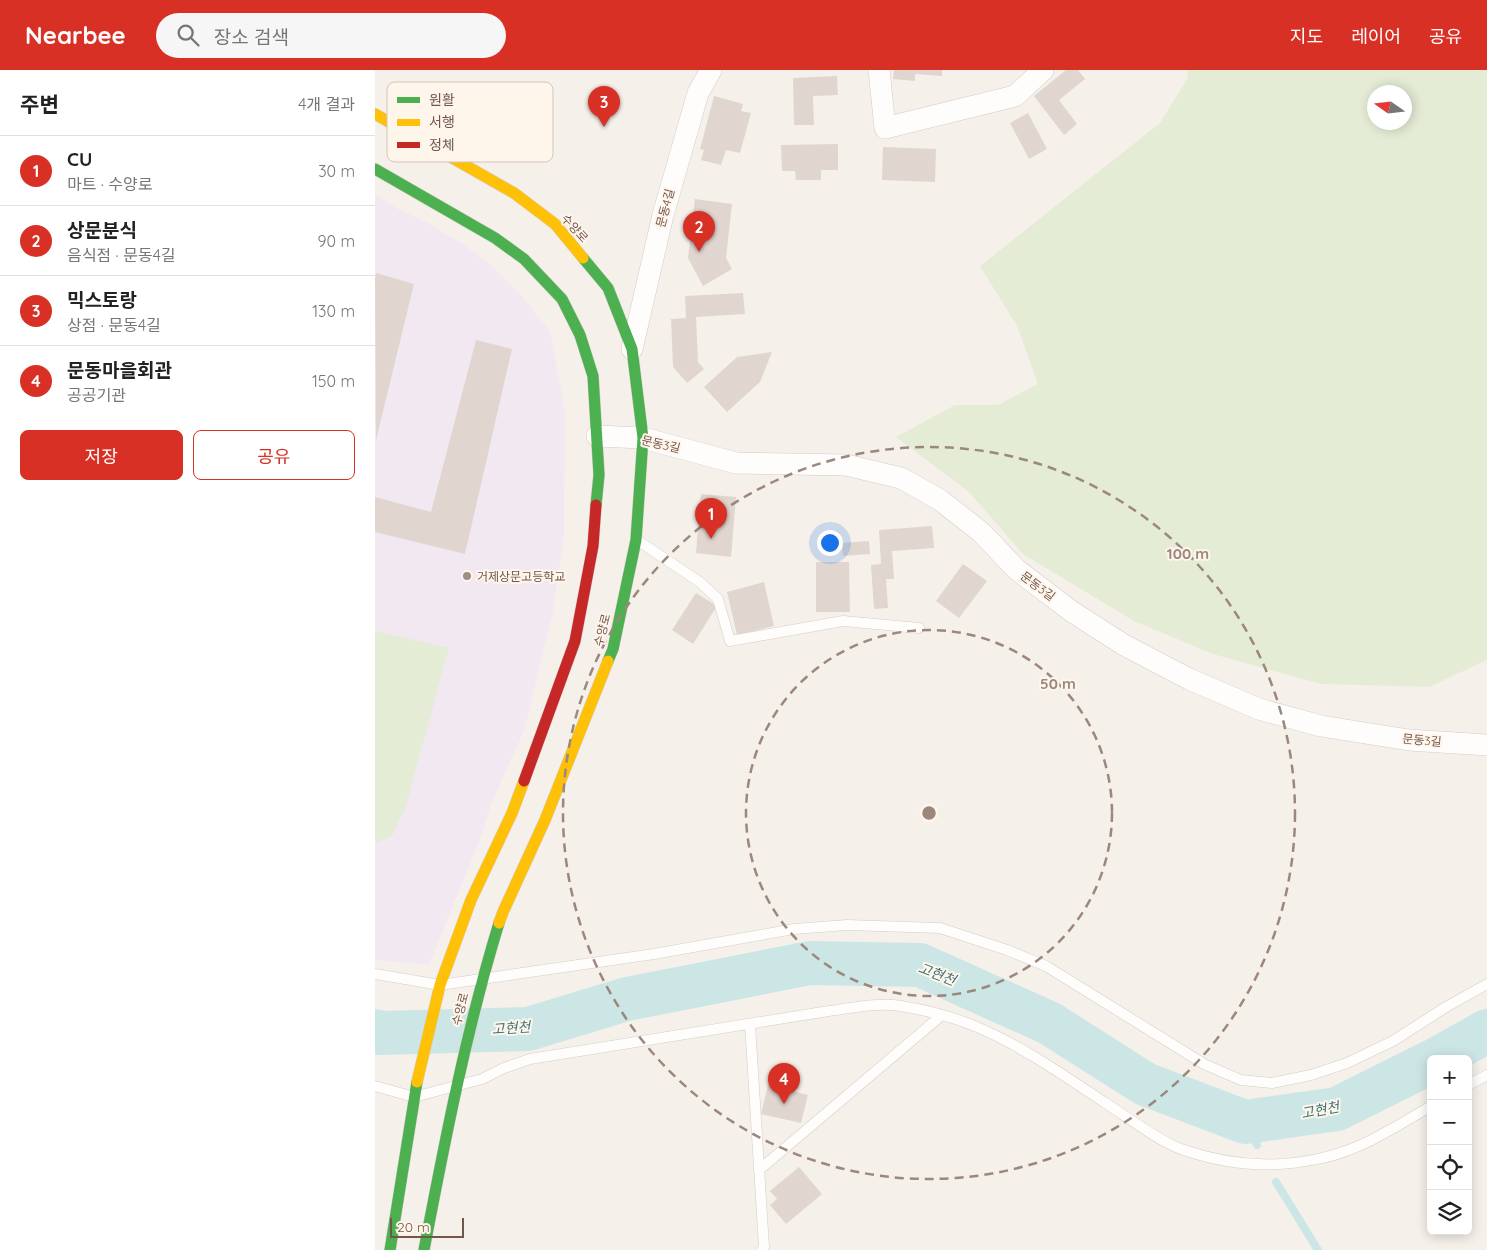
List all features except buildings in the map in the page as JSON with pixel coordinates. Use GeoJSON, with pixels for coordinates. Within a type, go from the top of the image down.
{"type":"FeatureCollection","features":[{"type":"Feature","properties":{"kind":"street","name":"문동4길"},"geometry":{"type":"LineString","coordinates":[[632,349],[663,215],[698,93],[711,70]]}},
{"type":"Feature","properties":{"kind":"street"},"geometry":{"type":"LineString","coordinates":[[879,70],[885,128],[1015,96],[1043,70]]}},
{"type":"Feature","properties":{"kind":"street","name":"수양로"},"geometry":{"type":"LineString","coordinates":[[375,114],[387,121]]}},
{"type":"Feature","properties":{"kind":"street","name":"수양로"},"geometry":{"type":"LineString","coordinates":[[424,1250],[456,1085],[482,979],[503,912],[545,820],[613,649],[636,540],[643,438],[632,349],[608,288],[555,224],[514,194],[458,162]]}},
{"type":"Feature","properties":{"kind":"street","name":"수양로"},"geometry":{"type":"LineString","coordinates":[[375,169],[495,238],[523,259],[562,299],[580,335],[593,376],[599,475],[593,546],[575,641],[512,813],[471,900],[440,985],[414,1097],[390,1250]]}},
{"type":"Feature","properties":{"kind":"street","name":"문동3길"},"geometry":{"type":"LineString","coordinates":[[597,436],[643,438],[735,463],[846,465],[901,478],[940,500],[981,532],[1016,569],[1071,611],[1124,645],[1189,679],[1259,709],[1321,726],[1409,740],[1487,744]]}},
{"type":"Feature","properties":{"kind":"lane"},"geometry":{"type":"LineString","coordinates":[[636,540],[701,583],[718,599],[730,641],[843,621],[919,628]]}},
{"type":"Feature","properties":{"kind":"lane"},"geometry":{"type":"LineString","coordinates":[[375,974],[440,985],[654,954],[793,929],[847,925],[940,928],[1007,950],[1046,966],[1204,1064],[1241,1080],[1272,1083],[1311,1075],[1347,1063],[1393,1041],[1446,1007],[1487,984]]}},
{"type":"Feature","properties":{"kind":"lane"},"geometry":{"type":"LineString","coordinates":[[375,1086],[414,1097],[481,1079],[530,1059],[861,1007],[898,1006],[943,1015],[977,1027],[1052,1068],[1146,1129],[1179,1148],[1217,1159],[1252,1164],[1285,1164],[1323,1158],[1355,1146],[1405,1122],[1427,1108]]}},
{"type":"Feature","properties":{"kind":"lane"},"geometry":{"type":"LineString","coordinates":[[759,1170],[943,1015]]}},
{"type":"Feature","properties":{"kind":"lane"},"geometry":{"type":"LineString","coordinates":[[750,1024],[763,1247],[761,1250]]}},
{"type":"Feature","properties":{"kind":"lane"},"geometry":{"type":"LineString","coordinates":[[1472,1084],[1487,1075]]}},
{"type":"Feature","properties":{"kind":"shaded area","name":"거제상문고등학교"},"geometry":{"type":"Polygon","coordinates":[[[375,194],[400,210],[428,223],[463,244],[492,266],[520,294],[550,331],[565,412],[564,535],[552,617],[524,731],[491,804],[481,837],[429,965],[375,960],[375,194]]]}},
{"type":"Feature","properties":{"kind":"green space"},"geometry":{"type":"Polygon","coordinates":[[[1187,70],[1487,70],[1487,660],[1429,687],[1321,684],[1213,654],[1134,621],[1023,554],[969,492],[896,437],[955,405],[998,405],[1038,384],[1017,326],[980,266],[1160,123],[1188,78],[1187,70]]]}},
{"type":"Feature","properties":{"kind":"green space"},"geometry":{"type":"Polygon","coordinates":[[[375,631],[449,648],[405,809],[392,836],[375,843],[375,631]]]}},
{"type":"Feature","properties":{"kind":"waterway","name":"고현천"},"geometry":{"type":"LineString","coordinates":[[375,1031],[380,1033],[528,1029],[627,999],[810,963],[920,965],[1049,1023],[1145,1084],[1245,1122],[1337,1109],[1427,1064]]}},
{"type":"Feature","properties":{"kind":"waterway","name":"고현천"},"geometry":{"type":"LineString","coordinates":[[1444,1055],[1487,1031]]}},
{"type":"Feature","properties":{"kind":"waterway"},"geometry":{"type":"LineString","coordinates":[[1245,1122],[1257,1145]]}},
{"type":"Feature","properties":{"kind":"waterway"},"geometry":{"type":"LineString","coordinates":[[1276,1182],[1318,1250]]}},
{"type":"Feature","properties":{"kind":"traffic: fast"},"geometry":{"type":"LineString","coordinates":[[375,169],[495,238],[524,259],[562,299],[580,335],[593,376],[599,475],[596,505]]}},
{"type":"Feature","properties":{"kind":"traffic: fast"},"geometry":{"type":"LineString","coordinates":[[583,258],[608,288],[632,349],[643,438],[636,540],[613,649],[608,661]]}},
{"type":"Feature","properties":{"kind":"traffic: fast"},"geometry":{"type":"LineString","coordinates":[[424,1250],[466,1045],[499,923]]}},
{"type":"Feature","properties":{"kind":"traffic: fast"},"geometry":{"type":"LineString","coordinates":[[390,1250],[417,1082]]}},
{"type":"Feature","properties":{"kind":"traffic: slow"},"geometry":{"type":"LineString","coordinates":[[375,114],[387,121]]}},
{"type":"Feature","properties":{"kind":"traffic: slow"},"geometry":{"type":"LineString","coordinates":[[459,162],[514,193],[555,224],[583,258]]}},
{"type":"Feature","properties":{"kind":"traffic: slow"},"geometry":{"type":"LineString","coordinates":[[499,923],[545,820],[608,661]]}},
{"type":"Feature","properties":{"kind":"traffic: slow"},"geometry":{"type":"LineString","coordinates":[[417,1082],[440,985],[471,900],[512,813],[524,781]]}},
{"type":"Feature","properties":{"kind":"traffic: jam"},"geometry":{"type":"LineString","coordinates":[[524,781],[575,641],[593,546],[596,505]]}},
{"type":"Feature","properties":{"kind":"place","name":"믹스토랑"},"geometry":{"type":"Point","coordinates":[604,127]}},
{"type":"Feature","properties":{"kind":"place","name":"상문분식"},"geometry":{"type":"Point","coordinates":[699,252]}},
{"type":"Feature","properties":{"kind":"place","name":"CU"},"geometry":{"type":"Point","coordinates":[711,539]}},
{"type":"Feature","properties":{"kind":"place","name":"거제상문고등학교"},"geometry":{"type":"Point","coordinates":[467,576]}},
{"type":"Feature","properties":{"kind":"place","name":"문동마을회관"},"geometry":{"type":"Point","coordinates":[784,1104]}}]}
